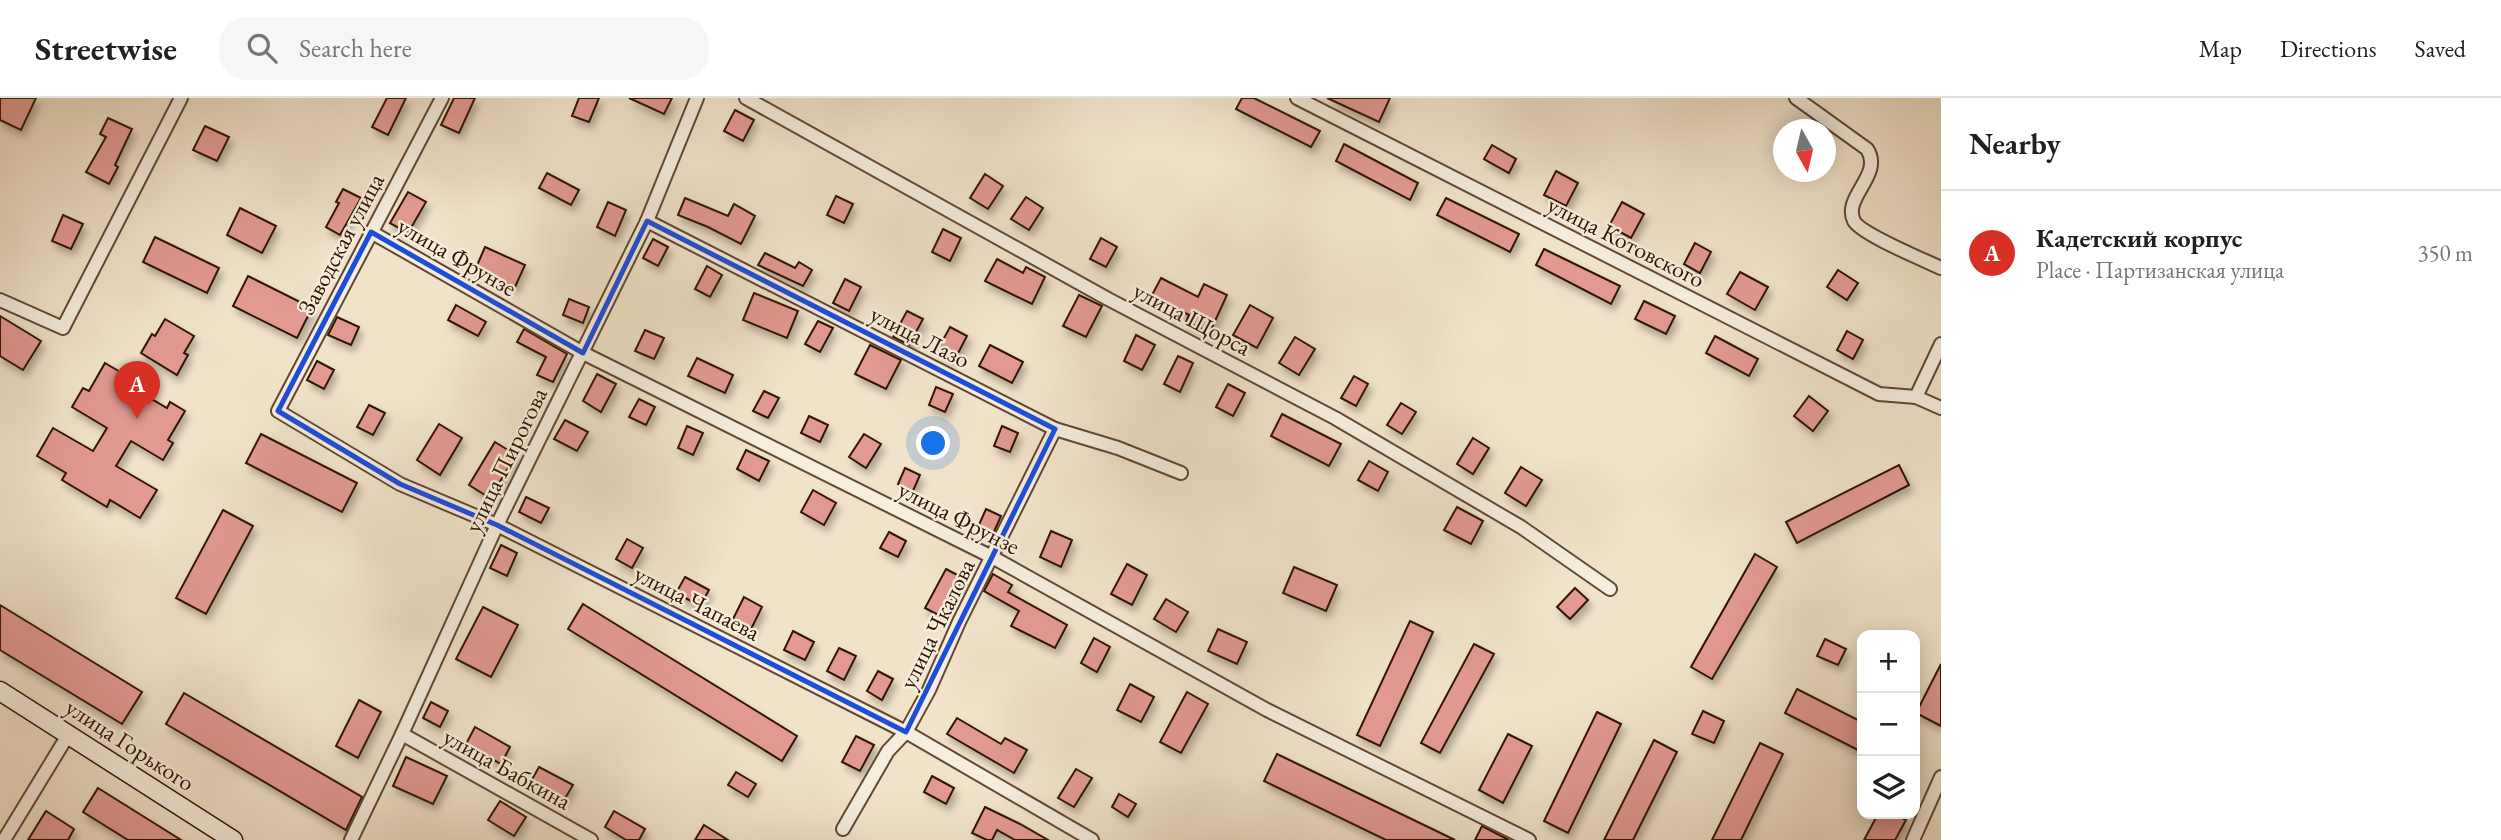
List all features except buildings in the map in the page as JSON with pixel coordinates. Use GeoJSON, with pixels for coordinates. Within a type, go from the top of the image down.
{"type":"FeatureCollection","features":[{"type":"Feature","properties":{"kind":"street"},"geometry":{"type":"LineString","coordinates":[[0,300],[63,328],[181,98]]}},
{"type":"Feature","properties":{"kind":"street","name":"Заводская улица"},"geometry":{"type":"LineString","coordinates":[[278,411],[442,98]]}},
{"type":"Feature","properties":{"kind":"street","name":"улица Пирогова"},"geometry":{"type":"LineString","coordinates":[[351,840],[497,525],[647,221],[697,98]]}},
{"type":"Feature","properties":{"kind":"street","name":"улица Щорса"},"geometry":{"type":"LineString","coordinates":[[746,98],[1108,299],[1335,418],[1521,527],[1610,589]]}},
{"type":"Feature","properties":{"kind":"street","name":"улица Котовского"},"geometry":{"type":"LineString","coordinates":[[1297,98],[1879,394],[1916,397],[1941,408]]}},
{"type":"Feature","properties":{"kind":"street"},"geometry":{"type":"LineString","coordinates":[[1796,98],[1867,149],[1871,156],[1872,165],[1852,208],[1854,221],[1865,231],[1941,268]]}},
{"type":"Feature","properties":{"kind":"street","name":"улица Лазо"},"geometry":{"type":"LineString","coordinates":[[647,221],[1055,429],[1118,448],[1181,473]]}},
{"type":"Feature","properties":{"kind":"street","name":"улица Фрунзе"},"geometry":{"type":"LineString","coordinates":[[371,232],[583,353],[992,557],[1268,710],[1529,840]]}},
{"type":"Feature","properties":{"kind":"street"},"geometry":{"type":"LineString","coordinates":[[1916,397],[1941,344]]}},
{"type":"Feature","properties":{"kind":"street","name":"улица Чапаева"},"geometry":{"type":"LineString","coordinates":[[278,411],[400,484],[497,525],[906,732],[1093,840]]}},
{"type":"Feature","properties":{"kind":"street","name":"улица Чкалова"},"geometry":{"type":"LineString","coordinates":[[843,829],[888,751],[906,732],[1055,429]]}},
{"type":"Feature","properties":{"kind":"street","name":"улица Горького"},"geometry":{"type":"LineString","coordinates":[[0,691],[233,840]]}},
{"type":"Feature","properties":{"kind":"street","name":"улица Бабкина"},"geometry":{"type":"LineString","coordinates":[[402,734],[591,840]]}},
{"type":"Feature","properties":{"kind":"street"},"geometry":{"type":"LineString","coordinates":[[4,840],[68,735]]}},
{"type":"Feature","properties":{"kind":"street"},"geometry":{"type":"LineString","coordinates":[[1913,840],[1941,776]]}},
{"type":"Feature","properties":{"kind":"highlighted area"},"geometry":{"type":"Polygon","coordinates":[[[647,221],[1055,429],[906,732],[497,525],[400,484],[278,411],[371,232],[583,353],[647,221]]]}},
{"type":"Feature","properties":{"kind":"place","name":"Кадетский корпус"},"geometry":{"type":"Point","coordinates":[137,419]}}]}
